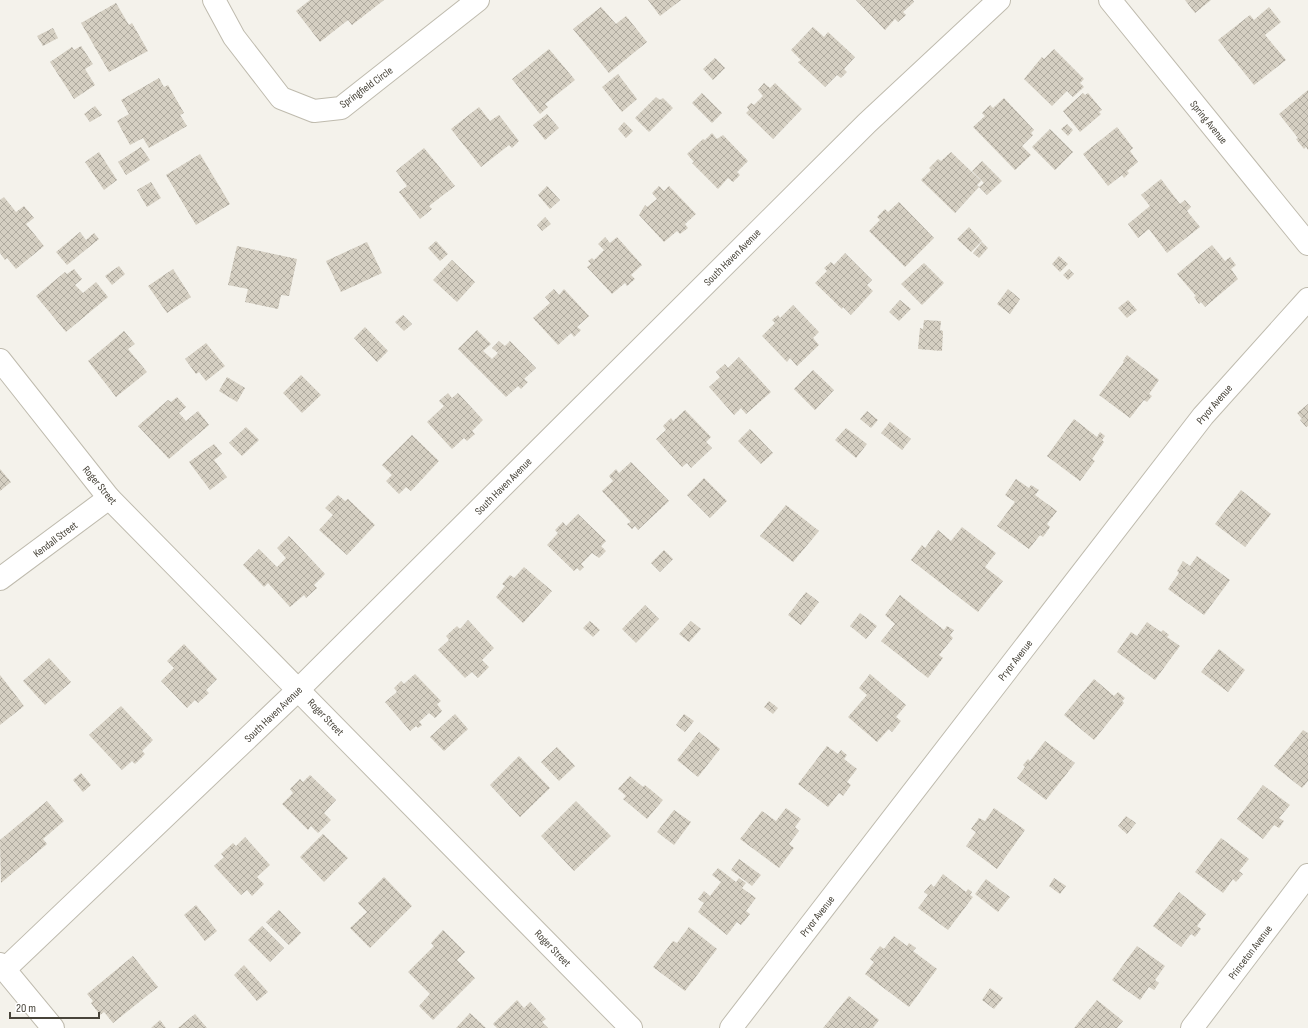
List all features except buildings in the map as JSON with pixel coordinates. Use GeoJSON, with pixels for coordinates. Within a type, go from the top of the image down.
{"type":"FeatureCollection","features":[{"type":"Feature","properties":{"kind":"street","name":"Springfield Circle"},"geometry":{"type":"LineString","coordinates":[[214,0],[234,38],[281,98],[314,111],[341,108],[478,0]]}},
{"type":"Feature","properties":{"kind":"street","name":"South Haven Avenue"},"geometry":{"type":"LineString","coordinates":[[2,967],[299,689],[861,129],[999,0]]}},
{"type":"Feature","properties":{"kind":"street","name":"Spring Avenue"},"geometry":{"type":"LineString","coordinates":[[1110,0],[1308,244]]}},
{"type":"Feature","properties":{"kind":"street","name":"Pryor Avenue"},"geometry":{"type":"LineString","coordinates":[[731,1028],[1203,416],[1308,299]]}},
{"type":"Feature","properties":{"kind":"street","name":"Roger Street"},"geometry":{"type":"LineString","coordinates":[[0,360],[109,498],[299,689],[631,1028]]}},
{"type":"Feature","properties":{"kind":"street","name":"Kendall Street"},"geometry":{"type":"LineString","coordinates":[[0,579],[109,498]]}},
{"type":"Feature","properties":{"kind":"street","name":"Princeton Avenue"},"geometry":{"type":"LineString","coordinates":[[1192,1028],[1308,875]]}},
{"type":"Feature","properties":{"kind":"street"},"geometry":{"type":"LineString","coordinates":[[2,967],[53,1028]]}}]}
